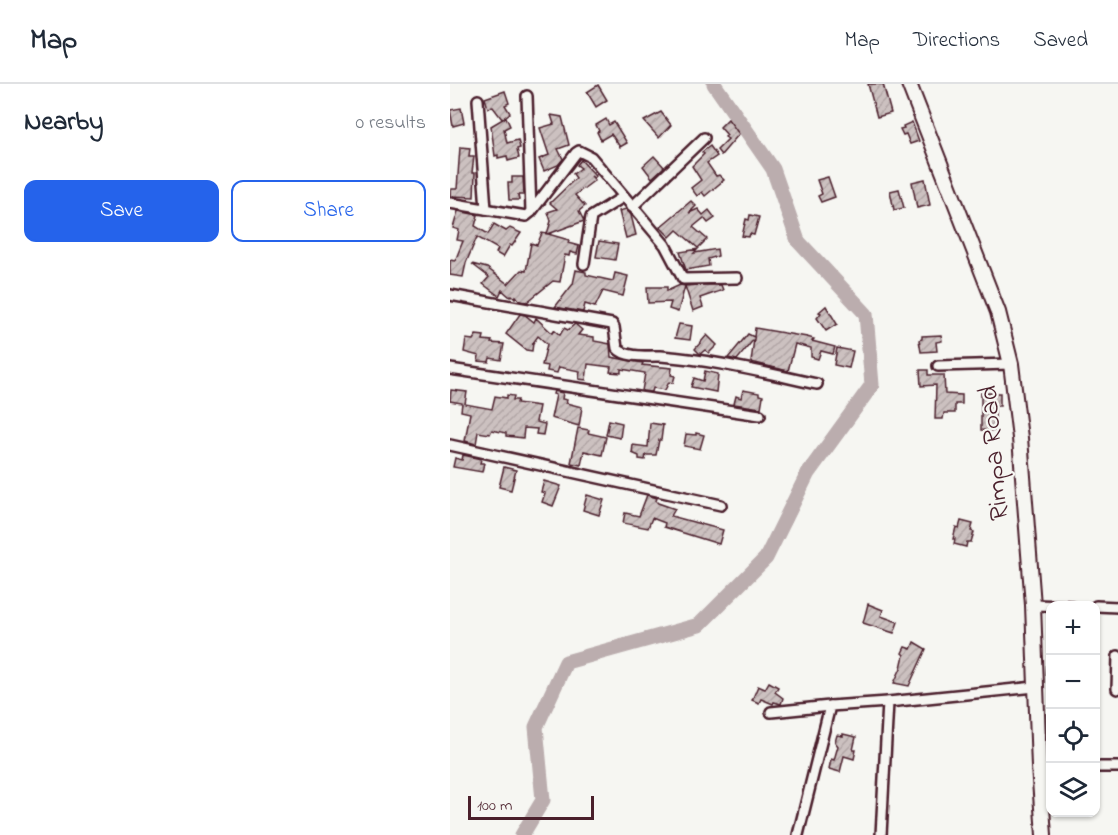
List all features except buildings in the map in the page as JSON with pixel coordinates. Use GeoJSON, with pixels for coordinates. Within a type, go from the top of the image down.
{"type":"FeatureCollection","features":[{"type":"Feature","properties":{"kind":"street","name":"Rimpa Road"},"geometry":{"type":"LineString","coordinates":[[909,84],[998,312],[1011,364],[1020,438],[1033,604],[1035,687],[1045,767],[1044,835]]}},
{"type":"Feature","properties":{"kind":"street"},"geometry":{"type":"LineString","coordinates":[[527,96],[531,212]]}},
{"type":"Feature","properties":{"kind":"street"},"geometry":{"type":"LineString","coordinates":[[478,100],[486,209]]}},
{"type":"Feature","properties":{"kind":"street"},"geometry":{"type":"LineString","coordinates":[[632,207],[704,138]]}},
{"type":"Feature","properties":{"kind":"street"},"geometry":{"type":"LineString","coordinates":[[450,204],[520,217],[526,216],[579,151],[591,157],[665,245],[683,279],[737,278]]}},
{"type":"Feature","properties":{"kind":"street"},"geometry":{"type":"LineString","coordinates":[[584,264],[591,217],[624,197]]}},
{"type":"Feature","properties":{"kind":"street"},"geometry":{"type":"LineString","coordinates":[[450,295],[612,324],[617,348],[625,354],[668,357],[741,368],[817,384]]}},
{"type":"Feature","properties":{"kind":"street"},"geometry":{"type":"LineString","coordinates":[[938,366],[1011,364]]}},
{"type":"Feature","properties":{"kind":"street"},"geometry":{"type":"LineString","coordinates":[[450,369],[760,415]]}},
{"type":"Feature","properties":{"kind":"street"},"geometry":{"type":"LineString","coordinates":[[450,445],[721,505]]}},
{"type":"Feature","properties":{"kind":"street"},"geometry":{"type":"LineString","coordinates":[[1033,604],[1046,605]]}},
{"type":"Feature","properties":{"kind":"street"},"geometry":{"type":"LineString","coordinates":[[1100,606],[1118,607]]}},
{"type":"Feature","properties":{"kind":"street"},"geometry":{"type":"LineString","coordinates":[[1117,689],[1118,656]]}},
{"type":"Feature","properties":{"kind":"street"},"geometry":{"type":"LineString","coordinates":[[771,712],[1035,687]]}},
{"type":"Feature","properties":{"kind":"street"},"geometry":{"type":"LineString","coordinates":[[881,835],[888,702]]}},
{"type":"Feature","properties":{"kind":"street"},"geometry":{"type":"LineString","coordinates":[[798,835],[831,706]]}},
{"type":"Feature","properties":{"kind":"street"},"geometry":{"type":"LineString","coordinates":[[1100,767],[1118,767]]}},
{"type":"Feature","properties":{"kind":"waterway"},"geometry":{"type":"LineString","coordinates":[[522,835],[543,800],[536,727],[566,662],[699,625],[766,558],[808,473],[872,385],[866,314],[798,241],[773,169],[714,84]]}}]}
